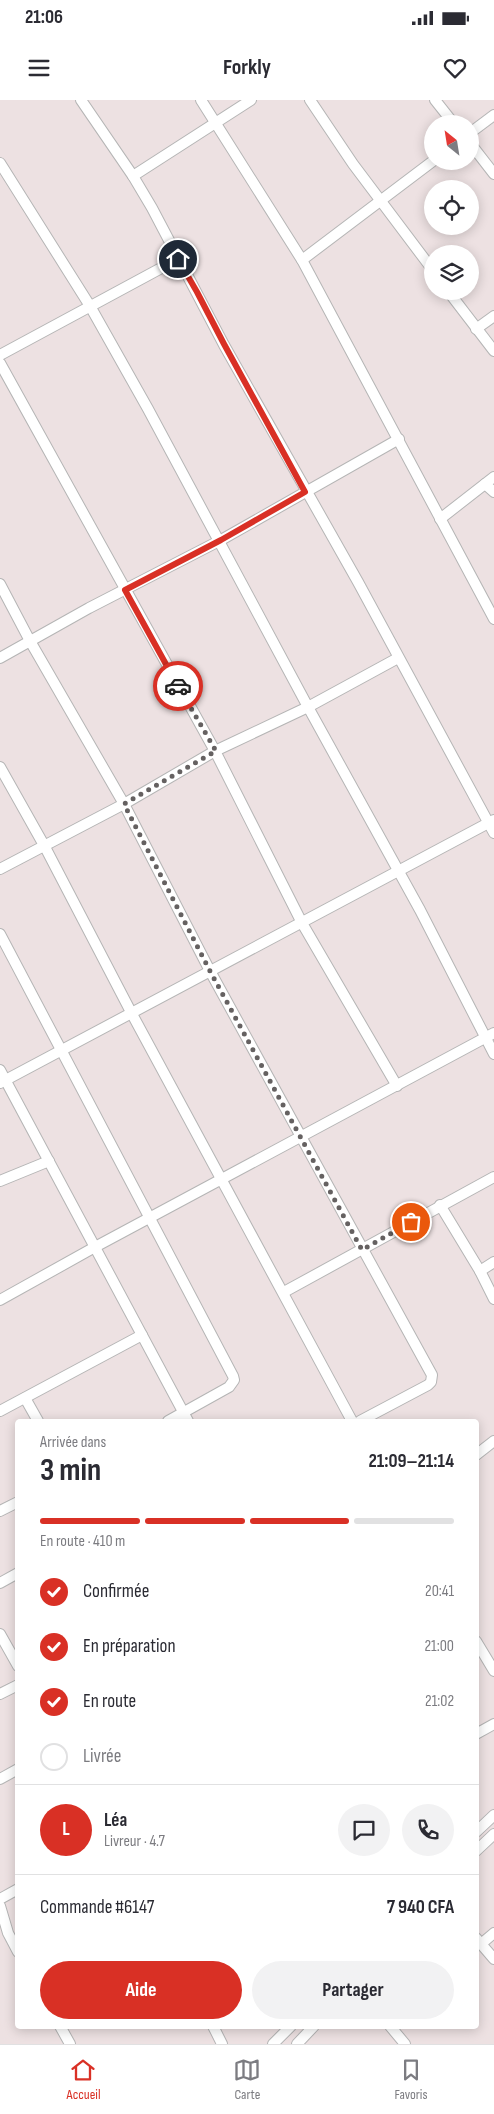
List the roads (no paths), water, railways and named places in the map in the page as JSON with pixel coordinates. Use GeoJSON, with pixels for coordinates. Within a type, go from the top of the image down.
{"type":"FeatureCollection","features":[{"type":"Feature","properties":{"kind":"street"},"geometry":{"type":"LineString","coordinates":[[3,1082],[398,872],[492,825],[398,658],[358,582],[305,492],[133,176],[81,100]]}},
{"type":"Feature","properties":{"kind":"street"},"geometry":{"type":"LineString","coordinates":[[201,100],[302,260],[494,619]]}},
{"type":"Feature","properties":{"kind":"street"},"geometry":{"type":"LineString","coordinates":[[133,176],[251,100]]}},
{"type":"Feature","properties":{"kind":"street"},"geometry":{"type":"LineString","coordinates":[[310,100],[326,126],[424,259]]}},
{"type":"Feature","properties":{"kind":"street"},"geometry":{"type":"LineString","coordinates":[[435,100],[447,115]]}},
{"type":"Feature","properties":{"kind":"street"},"geometry":{"type":"LineString","coordinates":[[479,126],[494,115]]}},
{"type":"Feature","properties":{"kind":"street"},"geometry":{"type":"LineString","coordinates":[[479,155],[494,174]]}},
{"type":"Feature","properties":{"kind":"street"},"geometry":{"type":"LineString","coordinates":[[0,163],[90,306],[489,1036],[494,1054]]}},
{"type":"Feature","properties":{"kind":"street"},"geometry":{"type":"LineString","coordinates":[[302,260],[424,168]]}},
{"type":"Feature","properties":{"kind":"street"},"geometry":{"type":"LineString","coordinates":[[0,355],[178,259]]}},
{"type":"Feature","properties":{"kind":"street"},"geometry":{"type":"LineString","coordinates":[[455,300],[494,350]]}},
{"type":"Feature","properties":{"kind":"street"},"geometry":{"type":"LineString","coordinates":[[476,329],[494,316]]}},
{"type":"Feature","properties":{"kind":"street"},"geometry":{"type":"LineString","coordinates":[[0,363],[216,751],[302,923],[397,1086]]}},
{"type":"Feature","properties":{"kind":"street"},"geometry":{"type":"LineString","coordinates":[[0,658],[89,608],[218,541],[399,439]]}},
{"type":"Feature","properties":{"kind":"street"},"geometry":{"type":"LineString","coordinates":[[440,519],[494,477]]}},
{"type":"Feature","properties":{"kind":"street"},"geometry":{"type":"LineString","coordinates":[[486,484],[494,492]]}},
{"type":"Feature","properties":{"kind":"street"},"geometry":{"type":"LineString","coordinates":[[0,584],[30,641],[124,804],[210,971],[432,1378],[428,1385],[364,1419]]}},
{"type":"Feature","properties":{"kind":"street"},"geometry":{"type":"LineString","coordinates":[[0,869],[124,804],[216,751],[308,707],[398,658]]}},
{"type":"Feature","properties":{"kind":"street"},"geometry":{"type":"LineString","coordinates":[[0,767],[45,846],[132,1014],[284,1292],[351,1419]]}},
{"type":"Feature","properties":{"kind":"street"},"geometry":{"type":"LineString","coordinates":[[0,934],[233,1376],[234,1380],[229,1388],[186,1417],[49,1161],[3,1082],[0,1070]]}},
{"type":"Feature","properties":{"kind":"street"},"geometry":{"type":"LineString","coordinates":[[0,1300],[222,1178],[301,1138],[489,1036]]}},
{"type":"Feature","properties":{"kind":"street"},"geometry":{"type":"LineString","coordinates":[[0,1181],[49,1161]]}},
{"type":"Feature","properties":{"kind":"street"},"geometry":{"type":"LineString","coordinates":[[284,1292],[494,1177]]}},
{"type":"Feature","properties":{"kind":"street"},"geometry":{"type":"LineString","coordinates":[[440,1205],[480,1271],[494,1299]]}},
{"type":"Feature","properties":{"kind":"street"},"geometry":{"type":"LineString","coordinates":[[480,1271],[494,1262]]}},
{"type":"Feature","properties":{"kind":"street"},"geometry":{"type":"LineString","coordinates":[[0,1411],[142,1335]]}},
{"type":"Feature","properties":{"kind":"street"},"geometry":{"type":"LineString","coordinates":[[25,1398],[37,1419]]}},
{"type":"Feature","properties":{"kind":"street"},"geometry":{"type":"LineString","coordinates":[[479,1453],[494,1441]]}},
{"type":"Feature","properties":{"kind":"street"},"geometry":{"type":"LineString","coordinates":[[0,1511],[15,1504]]}},
{"type":"Feature","properties":{"kind":"street"},"geometry":{"type":"LineString","coordinates":[[0,1583],[15,1575]]}},
{"type":"Feature","properties":{"kind":"street"},"geometry":{"type":"LineString","coordinates":[[0,1634],[15,1661]]}},
{"type":"Feature","properties":{"kind":"street"},"geometry":{"type":"LineString","coordinates":[[479,1646],[494,1671]]}},
{"type":"Feature","properties":{"kind":"street"},"geometry":{"type":"LineString","coordinates":[[0,1694],[15,1686]]}},
{"type":"Feature","properties":{"kind":"street"},"geometry":{"type":"LineString","coordinates":[[479,1732],[494,1724]]}},
{"type":"Feature","properties":{"kind":"street"},"geometry":{"type":"LineString","coordinates":[[0,1779],[15,1771]]}},
{"type":"Feature","properties":{"kind":"street"},"geometry":{"type":"LineString","coordinates":[[479,1829],[494,1814]]}},
{"type":"Feature","properties":{"kind":"street"},"geometry":{"type":"LineString","coordinates":[[479,1848],[494,1834]]}},
{"type":"Feature","properties":{"kind":"street"},"geometry":{"type":"LineString","coordinates":[[0,1899],[15,1892]]}},
{"type":"Feature","properties":{"kind":"street"},"geometry":{"type":"LineString","coordinates":[[0,1906],[8,1933],[15,1946]]}},
{"type":"Feature","properties":{"kind":"street"},"geometry":{"type":"LineString","coordinates":[[0,1942],[8,1933]]}},
{"type":"Feature","properties":{"kind":"street"},"geometry":{"type":"LineString","coordinates":[[494,1933],[479,1941],[494,1959]]}},
{"type":"Feature","properties":{"kind":"street"},"geometry":{"type":"LineString","coordinates":[[61,2029],[65,2042]]}},
{"type":"Feature","properties":{"kind":"street"},"geometry":{"type":"LineString","coordinates":[[214,2029],[222,2044]]}},
{"type":"Feature","properties":{"kind":"street"},"geometry":{"type":"LineString","coordinates":[[273,2044],[288,2029]]}},
{"type":"Feature","properties":{"kind":"street"},"geometry":{"type":"LineString","coordinates":[[297,2044],[311,2029]]}},
{"type":"Feature","properties":{"kind":"street"},"geometry":{"type":"LineString","coordinates":[[392,2029],[405,2044]]}}]}
